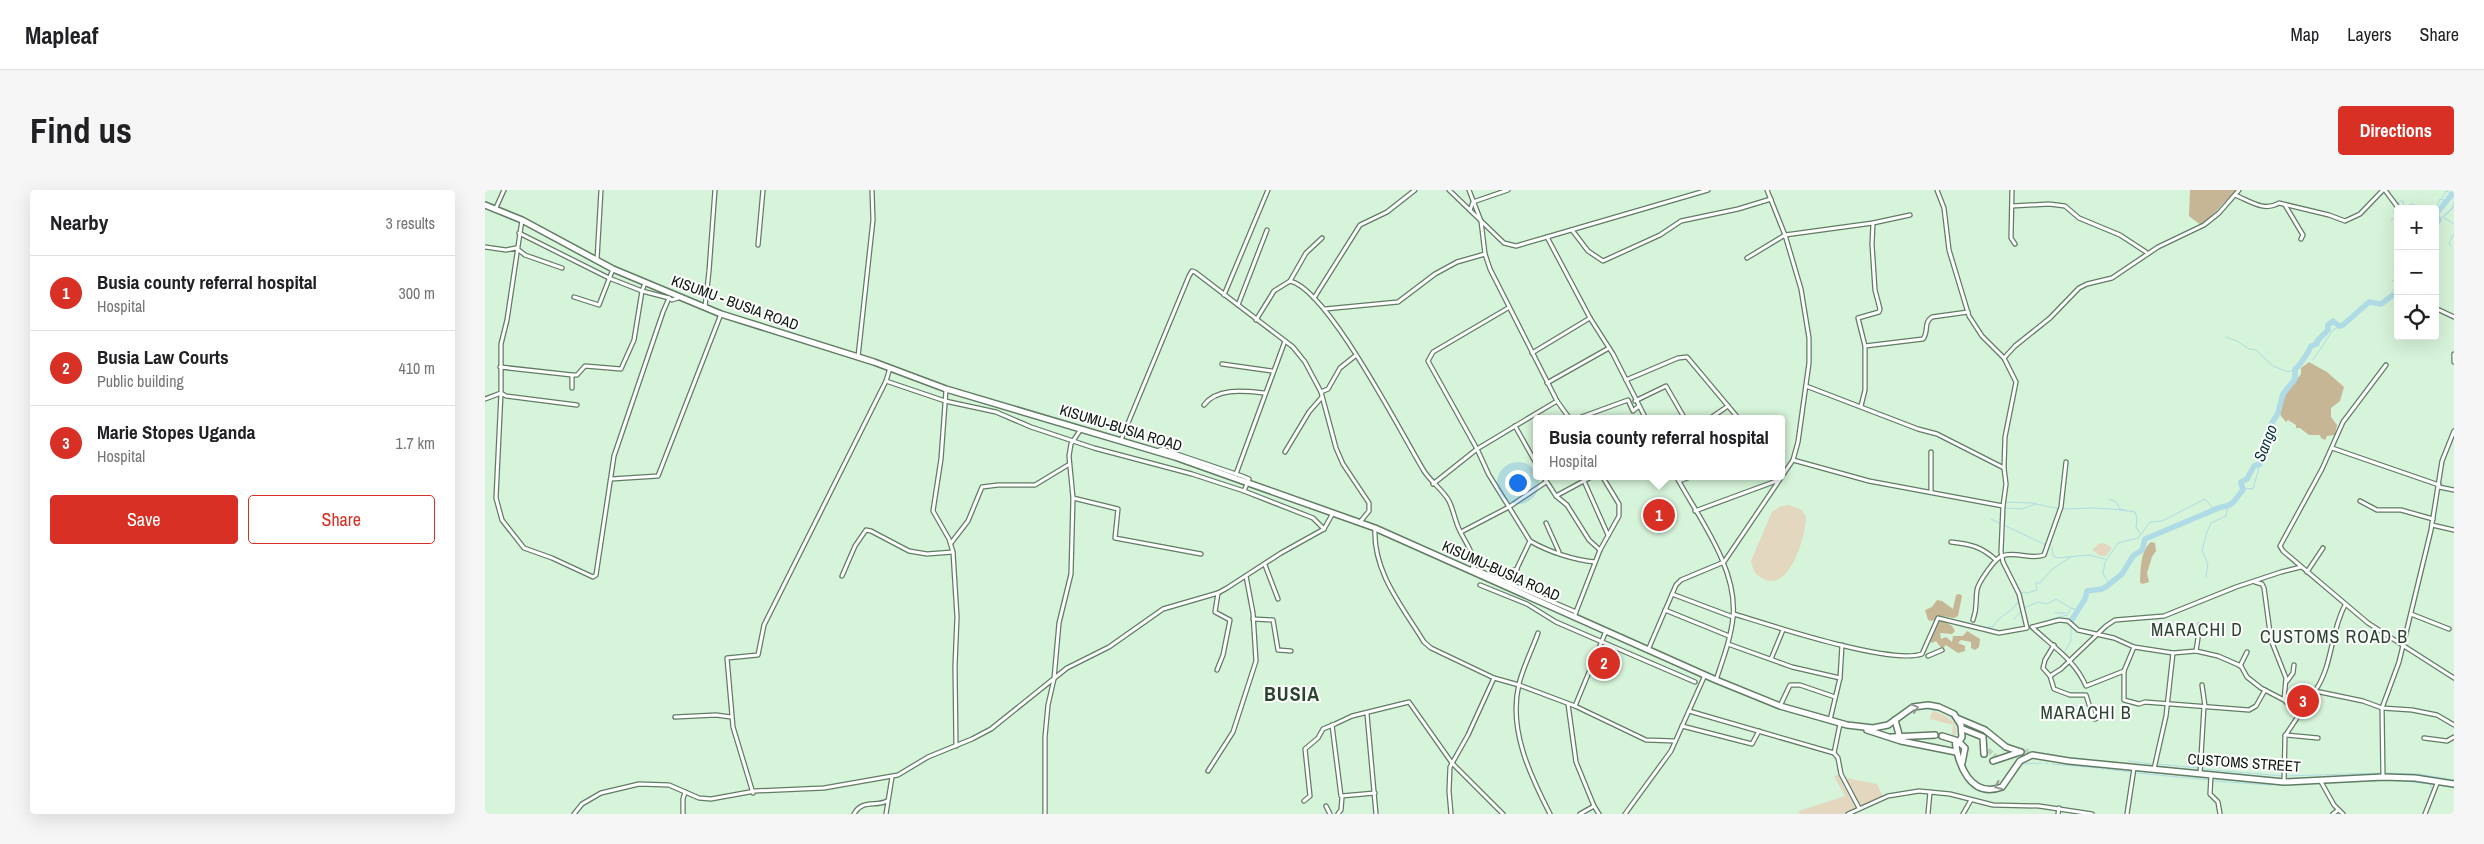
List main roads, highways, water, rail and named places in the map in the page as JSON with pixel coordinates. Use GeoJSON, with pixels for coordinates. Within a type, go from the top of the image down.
{"type":"FeatureCollection","features":[{"type":"Feature","properties":{"kind":"highway","name":"KISUMU - BUSIA ROAD"},"geometry":{"type":"LineString","coordinates":[[485,205],[522,220],[597,261],[678,298],[721,314],[858,357],[946,389],[986,399]]}},
{"type":"Feature","properties":{"kind":"highway","name":"KISUMU-BUSIA ROAD"},"geometry":{"type":"LineString","coordinates":[[986,399],[1121,440],[1360,522],[1575,614],[1649,650],[1779,706],[1855,726],[1882,727],[1913,707],[1928,705],[1948,710],[1958,719]]}},
{"type":"Feature","properties":{"kind":"highway"},"geometry":{"type":"LineString","coordinates":[[1958,719],[1963,729],[1957,747],[1965,775],[1971,783],[1979,788],[1992,790],[2002,787],[2027,752]]}},
{"type":"Feature","properties":{"kind":"highway","name":"CUSTOMS STREET"},"geometry":{"type":"LineString","coordinates":[[1958,719],[1985,730],[2006,747],[2027,752],[2134,767],[2284,782],[2383,777],[2439,781],[2454,784]]}},
{"type":"Feature","properties":{"kind":"highway"},"geometry":{"type":"LineString","coordinates":[[1895,720],[1900,738]]}},
{"type":"Feature","properties":{"kind":"highway"},"geometry":{"type":"LineString","coordinates":[[1855,726],[1889,737],[1957,747],[1965,746],[1962,764]]}},
{"type":"Feature","properties":{"kind":"highway"},"geometry":{"type":"LineString","coordinates":[[1963,729],[1981,735],[1985,750]]}},
{"type":"Feature","properties":{"kind":"highway"},"geometry":{"type":"LineString","coordinates":[[1900,738],[1935,735]]}},
{"type":"Feature","properties":{"kind":"highway"},"geometry":{"type":"LineString","coordinates":[[1942,736],[1957,747]]}},
{"type":"Feature","properties":{"kind":"highway","name":"CUSTOMS STREET"},"geometry":{"type":"LineString","coordinates":[[1997,760],[2027,752]]}},
{"type":"Feature","properties":{"kind":"waterway"},"geometry":{"type":"LineString","coordinates":[[2442,198],[2446,191],[2452,194]]}},
{"type":"Feature","properties":{"kind":"waterway","name":"Sango"},"geometry":{"type":"LineString","coordinates":[[2439,210],[2454,192]]}},
{"type":"Feature","properties":{"kind":"waterway"},"geometry":{"type":"LineString","coordinates":[[2437,205],[2440,199],[2446,201]]}},
{"type":"Feature","properties":{"kind":"waterway"},"geometry":{"type":"LineString","coordinates":[[2398,205],[2402,200]]}},
{"type":"Feature","properties":{"kind":"waterway"},"geometry":{"type":"LineString","coordinates":[[2403,201],[2404,205]]}},
{"type":"Feature","properties":{"kind":"waterway"},"geometry":{"type":"LineString","coordinates":[[2439,220],[2452,208],[2454,202]]}},
{"type":"Feature","properties":{"kind":"waterway"},"geometry":{"type":"LineString","coordinates":[[2410,205],[2414,205]]}},
{"type":"Feature","properties":{"kind":"waterway"},"geometry":{"type":"LineString","coordinates":[[2444,217],[2454,207]]}},
{"type":"Feature","properties":{"kind":"waterway"},"geometry":{"type":"LineString","coordinates":[[2391,221],[2394,217]]}},
{"type":"Feature","properties":{"kind":"waterway"},"geometry":{"type":"LineString","coordinates":[[2444,218],[2454,224]]}},
{"type":"Feature","properties":{"kind":"waterway"},"geometry":{"type":"LineString","coordinates":[[2451,246],[2449,243],[2454,234]]}},
{"type":"Feature","properties":{"kind":"waterway","name":"Sango"},"geometry":{"type":"LineString","coordinates":[[2071,621],[2085,599],[2087,591],[2102,589],[2122,574],[2133,556],[2142,550],[2145,539],[2234,502],[2243,490],[2241,482],[2247,479],[2254,466],[2260,464],[2269,428],[2278,413],[2283,394],[2295,379],[2295,369],[2302,362],[2311,346],[2317,344],[2317,341],[2328,330],[2328,325],[2333,321],[2339,326],[2343,325],[2369,302],[2381,304],[2394,295]]}},
{"type":"Feature","properties":{"kind":"waterway"},"geometry":{"type":"LineString","coordinates":[[2448,316],[2454,319]]}},
{"type":"Feature","properties":{"kind":"waterway"},"geometry":{"type":"LineString","coordinates":[[2313,360],[2333,330],[2340,326]]}},
{"type":"Feature","properties":{"kind":"waterway"},"geometry":{"type":"LineString","coordinates":[[2226,337],[2237,341],[2249,349],[2256,350],[2273,366],[2288,372],[2295,369]]}},
{"type":"Feature","properties":{"kind":"waterway"},"geometry":{"type":"LineString","coordinates":[[2243,488],[2253,489],[2260,464]]}},
{"type":"Feature","properties":{"kind":"waterway"},"geometry":{"type":"LineString","coordinates":[[2109,499],[2116,502],[2121,510],[2135,512],[2137,518],[2136,527],[2140,533]]}},
{"type":"Feature","properties":{"kind":"waterway"},"geometry":{"type":"LineString","coordinates":[[2109,583],[2103,574],[2105,562],[2118,543],[2138,538],[2150,522],[2162,521],[2205,499],[2214,510]]}},
{"type":"Feature","properties":{"kind":"waterway"},"geometry":{"type":"LineString","coordinates":[[2006,502],[2032,503],[2060,509]]}},
{"type":"Feature","properties":{"kind":"waterway"},"geometry":{"type":"LineString","coordinates":[[2005,508],[2022,509],[2036,504]]}},
{"type":"Feature","properties":{"kind":"waterway"},"geometry":{"type":"LineString","coordinates":[[2206,577],[2208,564],[2202,551],[2207,532],[2211,523],[2226,516],[2228,506]]}},
{"type":"Feature","properties":{"kind":"waterway"},"geometry":{"type":"LineString","coordinates":[[2063,509],[2125,510]]}},
{"type":"Feature","properties":{"kind":"waterway"},"geometry":{"type":"LineString","coordinates":[[1991,519],[2046,545]]}},
{"type":"Feature","properties":{"kind":"waterway"},"geometry":{"type":"LineString","coordinates":[[2052,547],[2053,556],[2058,558],[2089,555],[2105,559]]}},
{"type":"Feature","properties":{"kind":"waterway"},"geometry":{"type":"LineString","coordinates":[[2007,552],[2039,555]]}},
{"type":"Feature","properties":{"kind":"waterway"},"geometry":{"type":"LineString","coordinates":[[2021,595],[2023,592],[2027,593],[2037,590],[2036,583],[2040,583],[2051,570],[2071,557]]}},
{"type":"Feature","properties":{"kind":"waterway"},"geometry":{"type":"LineString","coordinates":[[2014,619],[2024,608],[2038,602],[2047,604],[2056,599],[2071,608]]}},
{"type":"Feature","properties":{"kind":"waterway"},"geometry":{"type":"LineString","coordinates":[[1987,627],[1993,627],[2019,600]]}},
{"type":"Feature","properties":{"kind":"waterway"},"geometry":{"type":"LineString","coordinates":[[2049,620],[2067,615],[2071,608],[2078,610]]}},
{"type":"Feature","properties":{"kind":"waterway"},"geometry":{"type":"LineString","coordinates":[[2055,613],[2066,613]]}},
{"type":"Feature","properties":{"kind":"waterway","name":"Sango"},"geometry":{"type":"LineString","coordinates":[[2065,651],[2071,641],[2071,627]]}},
{"type":"Feature","properties":{"kind":"waterway"},"geometry":{"type":"LineString","coordinates":[[1911,712],[1917,709]]}},
{"type":"Feature","properties":{"kind":"waterway"},"geometry":{"type":"LineString","coordinates":[[1922,709],[1945,713],[1957,725],[1959,731]]}},
{"type":"Feature","properties":{"kind":"waterway"},"geometry":{"type":"LineString","coordinates":[[1875,730],[1891,727]]}},
{"type":"Feature","properties":{"kind":"waterway"},"geometry":{"type":"LineString","coordinates":[[2128,761],[2153,764]]}},
{"type":"Feature","properties":{"kind":"waterway"},"geometry":{"type":"LineString","coordinates":[[2022,764],[2042,763]]}},
{"type":"Feature","properties":{"kind":"waterway"},"geometry":{"type":"LineString","coordinates":[[2052,764],[2099,768]]}},
{"type":"Feature","properties":{"kind":"waterway"},"geometry":{"type":"LineString","coordinates":[[2157,764],[2199,768]]}},
{"type":"Feature","properties":{"kind":"waterway"},"geometry":{"type":"LineString","coordinates":[[2202,769],[2283,776]]}},
{"type":"Feature","properties":{"kind":"waterway"},"geometry":{"type":"LineString","coordinates":[[2112,770],[2130,772]]}},
{"type":"Feature","properties":{"kind":"waterway"},"geometry":{"type":"LineString","coordinates":[[2137,773],[2209,780]]}},
{"type":"Feature","properties":{"kind":"waterway"},"geometry":{"type":"LineString","coordinates":[[2286,776],[2382,773]]}},
{"type":"Feature","properties":{"kind":"waterway"},"geometry":{"type":"LineString","coordinates":[[2384,773],[2419,774],[2454,780]]}},
{"type":"Feature","properties":{"kind":"waterway"},"geometry":{"type":"LineString","coordinates":[[2324,783],[2395,780],[2430,784],[2432,789]]}},
{"type":"Feature","properties":{"kind":"waterway"},"geometry":{"type":"LineString","coordinates":[[2213,781],[2271,785],[2300,783]]}},
{"type":"Feature","properties":{"kind":"waterway"},"geometry":{"type":"LineString","coordinates":[[2306,783],[2315,783]]}},
{"type":"Feature","properties":{"kind":"tunnel"},"geometry":{"type":"LineString","coordinates":[[1988,750],[1996,757]]}},
{"type":"Feature","properties":{"kind":"tunnel"},"geometry":{"type":"LineString","coordinates":[[2025,751],[2029,752]]}},
{"type":"Feature","properties":{"kind":"place","name":"Busia county referral hospital"},"geometry":{"type":"Point","coordinates":[1659,515]}},
{"type":"Feature","properties":{"kind":"place","name":"Busia Law Courts"},"geometry":{"type":"Point","coordinates":[1604,663]}},
{"type":"Feature","properties":{"kind":"place","name":"Marie Stopes Uganda"},"geometry":{"type":"Point","coordinates":[2303,701]}},
{"type":"Feature","properties":{"kind":"district","name":"MARACHI D"},"geometry":{"type":"Point","coordinates":[2197,630]}},
{"type":"Feature","properties":{"kind":"district","name":"CUSTOMS ROAD B"},"geometry":{"type":"Point","coordinates":[2334,637]}},
{"type":"Feature","properties":{"kind":"district","name":"BUSIA"},"geometry":{"type":"Point","coordinates":[1292,694]}},
{"type":"Feature","properties":{"kind":"district","name":"MARACHI B"},"geometry":{"type":"Point","coordinates":[2086,713]}}]}
